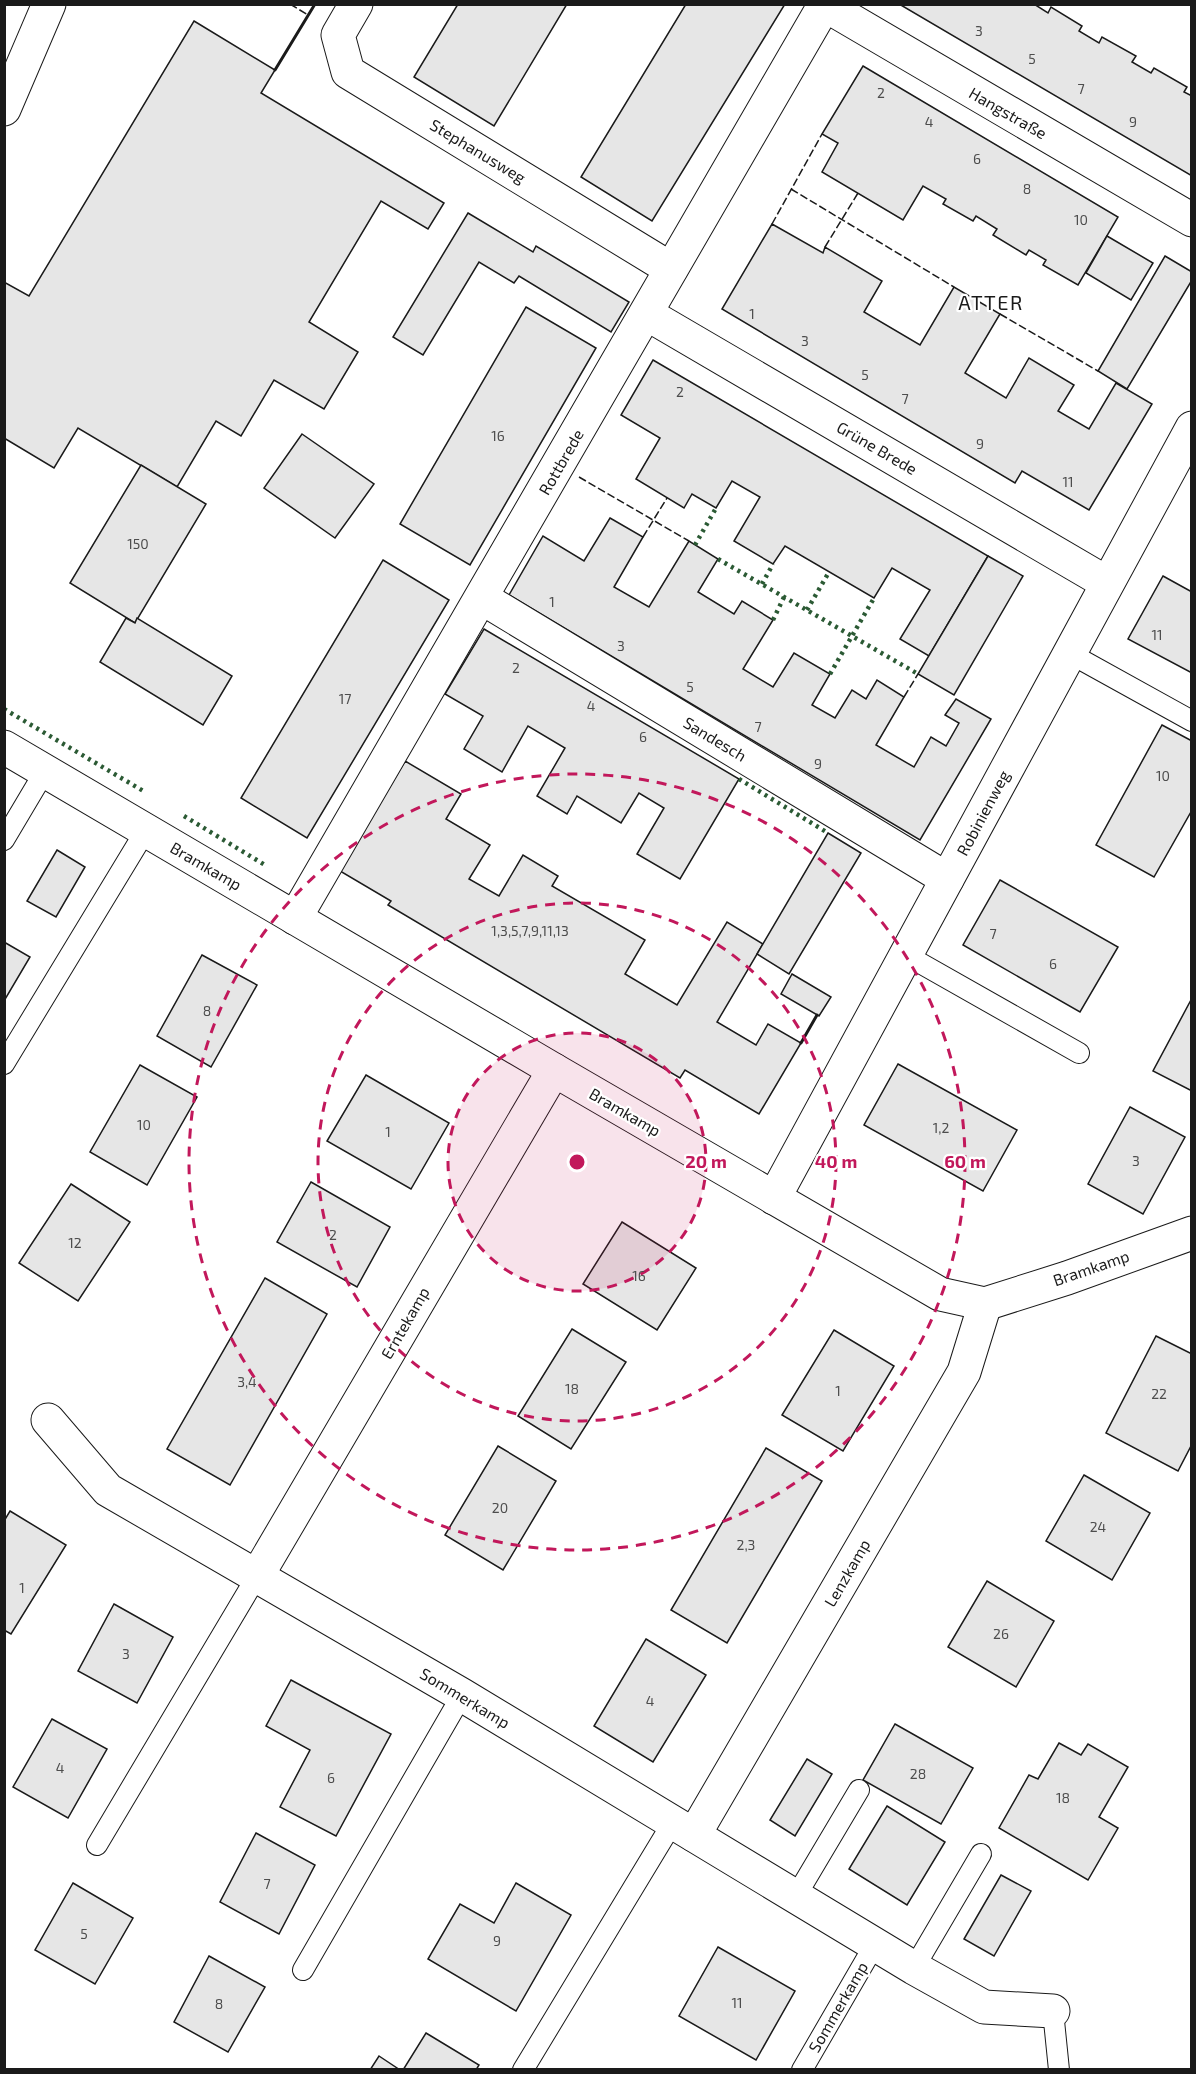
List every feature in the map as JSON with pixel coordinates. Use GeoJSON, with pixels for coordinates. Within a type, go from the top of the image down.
{"type":"FeatureCollection","features":[{"type":"Feature","properties":{"kind":"street"},"geometry":{"type":"LineString","coordinates":[[4,109],[50,4]]}},
{"type":"Feature","properties":{"kind":"street","name":"Stephanusweg"},"geometry":{"type":"LineString","coordinates":[[356,4],[338,35],[348,72],[671,269]]}},
{"type":"Feature","properties":{"kind":"street","name":"Rottbrede"},"geometry":{"type":"LineString","coordinates":[[295,918],[825,5]]}},
{"type":"Feature","properties":{"kind":"street","name":"Hangstraße"},"geometry":{"type":"LineString","coordinates":[[825,5],[1191,220]]}},
{"type":"Feature","properties":{"kind":"street","name":"Grüne Brede"},"geometry":{"type":"LineString","coordinates":[[647,314],[1107,583]]}},
{"type":"Feature","properties":{"kind":"street","name":"Robinienweg"},"geometry":{"type":"LineString","coordinates":[[774,1198],[1191,428]]}},
{"type":"Feature","properties":{"kind":"street","name":"Sandesch"},"geometry":{"type":"LineString","coordinates":[[482,598],[947,879]]}},
{"type":"Feature","properties":{"kind":"street","name":"Bramkamp"},"geometry":{"type":"LineString","coordinates":[[4,747],[940,1294],[985,1304],[1067,1278],[1191,1233]]}},
{"type":"Feature","properties":{"kind":"street","name":"Erntekamp"},"geometry":{"type":"LineString","coordinates":[[256,1576],[554,1070]]}},
{"type":"Feature","properties":{"kind":"street","name":"Lenzkamp"},"geometry":{"type":"LineString","coordinates":[[683,1828],[964,1372],[985,1304]]}},
{"type":"Feature","properties":{"kind":"street","name":"Sommerkamp"},"geometry":{"type":"LineString","coordinates":[[48,1420],[108,1490],[462,1695],[914,1968],[984,2007],[1053,2011]]}},
{"type":"Feature","properties":{"kind":"lane"},"geometry":{"type":"LineString","coordinates":[[1069,653],[1191,721]]}},
{"type":"Feature","properties":{"kind":"lane"},"geometry":{"type":"LineString","coordinates":[[4,840],[45,771]]}},
{"type":"Feature","properties":{"kind":"lane"},"geometry":{"type":"LineString","coordinates":[[4,1064],[146,830]]}},
{"type":"Feature","properties":{"kind":"lane"},"geometry":{"type":"LineString","coordinates":[[906,956],[1080,1053]]}},
{"type":"Feature","properties":{"kind":"lane"},"geometry":{"type":"LineString","coordinates":[[97,1845],[256,1576]]}},
{"type":"Feature","properties":{"kind":"lane"},"geometry":{"type":"LineString","coordinates":[[303,1970],[462,1695]]}},
{"type":"Feature","properties":{"kind":"lane"},"geometry":{"type":"LineString","coordinates":[[796,1896],[860,1790]]}},
{"type":"Feature","properties":{"kind":"lane"},"geometry":{"type":"LineString","coordinates":[[523,2070],[683,1828]]}},
{"type":"Feature","properties":{"kind":"lane"},"geometry":{"type":"LineString","coordinates":[[914,1968],[981,1854]]}},
{"type":"Feature","properties":{"kind":"lane","name":"Sommerkamp"},"geometry":{"type":"LineString","coordinates":[[802,2070],[875,1944]]}},
{"type":"Feature","properties":{"kind":"lane","name":"Sommerkamp"},"geometry":{"type":"LineString","coordinates":[[1053,2011],[1059,2070]]}},
{"type":"Feature","properties":{"kind":"building"},"geometry":{"type":"Polygon","coordinates":[[[458,4],[567,4],[494,126],[414,77],[458,4]]]}},
{"type":"Feature","properties":{"kind":"building"},"geometry":{"type":"Polygon","coordinates":[[[686,4],[785,4],[652,221],[581,177],[686,4]]]}},
{"type":"Feature","properties":{"kind":"building"},"geometry":{"type":"Polygon","coordinates":[[[899,4],[1034,4],[1048,13],[1051,7],[1082,26],[1079,31],[1099,43],[1102,37],[1136,56],[1132,62],[1151,73],[1154,68],[1187,87],[1184,92],[1192,96],[1192,176],[899,4]]]}},
{"type":"Feature","properties":{"kind":"building"},"geometry":{"type":"Polygon","coordinates":[[[194,21],[275,70],[261,93],[444,203],[428,229],[381,201],[309,322],[358,352],[324,409],[274,380],[241,436],[216,421],[177,487],[78,428],[54,468],[4,438],[4,282],[29,296],[194,21]]]}},
{"type":"Feature","properties":{"kind":"building"},"geometry":{"type":"Polygon","coordinates":[[[863,66],[1118,217],[1078,285],[1043,265],[1046,260],[1029,250],[1026,255],[993,235],[997,229],[976,216],[973,221],[943,204],[946,199],[923,186],[903,220],[822,172],[838,143],[822,134],[863,66]]]}},
{"type":"Feature","properties":{"kind":"building"},"geometry":{"type":"Polygon","coordinates":[[[468,213],[533,252],[536,246],[629,302],[611,332],[519,276],[514,283],[479,262],[423,355],[393,337],[468,213]]]}},
{"type":"Feature","properties":{"kind":"building"},"geometry":{"type":"Polygon","coordinates":[[[772,224],[823,253],[825,247],[882,281],[864,312],[920,345],[954,287],[1000,314],[965,373],[1006,398],[1029,358],[1074,385],[1058,411],[1089,429],[1116,383],[1152,404],[1089,510],[1022,471],[1015,483],[722,309],[772,224]]]}},
{"type":"Feature","properties":{"kind":"building"},"geometry":{"type":"Polygon","coordinates":[[[1107,236],[1153,263],[1131,300],[1086,273],[1107,236]]]}},
{"type":"Feature","properties":{"kind":"building"},"geometry":{"type":"Polygon","coordinates":[[[1165,256],[1192,272],[1192,280],[1127,389],[1098,371],[1165,256]]]}},
{"type":"Feature","properties":{"kind":"building"},"geometry":{"type":"Polygon","coordinates":[[[526,307],[596,348],[470,565],[400,524],[526,307]]]}},
{"type":"Feature","properties":{"kind":"building"},"geometry":{"type":"Polygon","coordinates":[[[653,360],[988,556],[929,656],[900,639],[930,590],[892,568],[874,598],[785,546],[773,564],[734,541],[760,497],[732,481],[716,508],[692,494],[684,508],[636,479],[660,438],[621,415],[653,360]]]}},
{"type":"Feature","properties":{"kind":"building"},"geometry":{"type":"Polygon","coordinates":[[[302,434],[374,484],[335,538],[264,488],[302,434]]]}},
{"type":"Feature","properties":{"kind":"building"},"geometry":{"type":"Polygon","coordinates":[[[141,465],[206,504],[135,623],[70,583],[141,465]]]}},
{"type":"Feature","properties":{"kind":"building"},"geometry":{"type":"Polygon","coordinates":[[[610,518],[643,537],[614,587],[649,607],[689,541],[718,559],[698,592],[734,614],[742,601],[773,620],[743,669],[773,687],[794,653],[830,674],[812,705],[835,718],[852,690],[866,699],[877,680],[904,697],[876,745],[914,767],[931,737],[946,746],[959,723],[945,715],[956,699],[991,719],[920,840],[509,595],[543,536],[584,561],[610,518]]]}},
{"type":"Feature","properties":{"kind":"building"},"geometry":{"type":"Polygon","coordinates":[[[988,556],[1023,576],[954,695],[918,674],[988,556]]]}},
{"type":"Feature","properties":{"kind":"building"},"geometry":{"type":"Polygon","coordinates":[[[383,560],[449,600],[307,838],[241,798],[383,560]]]}},
{"type":"Feature","properties":{"kind":"building"},"geometry":{"type":"Polygon","coordinates":[[[1163,576],[1192,592],[1192,673],[1128,639],[1163,576]]]}},
{"type":"Feature","properties":{"kind":"building"},"geometry":{"type":"Polygon","coordinates":[[[126,618],[135,623],[137,618],[232,676],[203,725],[100,662],[126,618]]]}},
{"type":"Feature","properties":{"kind":"building"},"geometry":{"type":"Polygon","coordinates":[[[484,629],[739,779],[680,879],[637,854],[664,808],[639,793],[621,823],[577,796],[567,814],[537,796],[565,748],[528,726],[502,772],[464,749],[483,716],[445,694],[484,629]]]}},
{"type":"Feature","properties":{"kind":"building"},"geometry":{"type":"Polygon","coordinates":[[[1162,725],[1192,741],[1192,810],[1154,877],[1096,845],[1162,725]]]}},
{"type":"Feature","properties":{"kind":"building"},"geometry":{"type":"Polygon","coordinates":[[[405,761],[461,794],[446,819],[490,845],[469,879],[499,896],[523,855],[558,876],[552,886],[645,940],[625,974],[677,1005],[727,922],[763,944],[717,1022],[756,1045],[768,1024],[801,1043],[759,1114],[685,1070],[680,1078],[388,905],[391,901],[340,871],[405,761]]]}},
{"type":"Feature","properties":{"kind":"building"},"geometry":{"type":"Polygon","coordinates":[[[828,833],[861,853],[789,974],[757,954],[828,833]]]}},
{"type":"Feature","properties":{"kind":"building"},"geometry":{"type":"Polygon","coordinates":[[[57,850],[85,867],[56,917],[27,901],[57,850]]]}},
{"type":"Feature","properties":{"kind":"building"},"geometry":{"type":"Polygon","coordinates":[[[1000,880],[1118,947],[1080,1012],[963,945],[1000,880]]]}},
{"type":"Feature","properties":{"kind":"building"},"geometry":{"type":"Polygon","coordinates":[[[4,942],[30,957],[4,1001],[4,942]]]}},
{"type":"Feature","properties":{"kind":"building"},"geometry":{"type":"Polygon","coordinates":[[[202,955],[257,985],[211,1067],[157,1036],[202,955]]]}},
{"type":"Feature","properties":{"kind":"building"},"geometry":{"type":"Polygon","coordinates":[[[792,974],[831,997],[819,1016],[781,994],[792,974]]]}},
{"type":"Feature","properties":{"kind":"building"},"geometry":{"type":"Polygon","coordinates":[[[1192,998],[1192,1091],[1153,1071],[1192,998]]]}},
{"type":"Feature","properties":{"kind":"building"},"geometry":{"type":"Polygon","coordinates":[[[898,1064],[1017,1130],[983,1191],[864,1125],[898,1064]]]}},
{"type":"Feature","properties":{"kind":"building"},"geometry":{"type":"Polygon","coordinates":[[[140,1065],[197,1097],[147,1185],[90,1152],[140,1065]]]}},
{"type":"Feature","properties":{"kind":"building"},"geometry":{"type":"Polygon","coordinates":[[[366,1075],[449,1123],[411,1189],[327,1141],[366,1075]]]}},
{"type":"Feature","properties":{"kind":"building"},"geometry":{"type":"Polygon","coordinates":[[[1130,1107],[1185,1137],[1143,1214],[1088,1184],[1130,1107]]]}},
{"type":"Feature","properties":{"kind":"building"},"geometry":{"type":"Polygon","coordinates":[[[311,1182],[390,1227],[357,1287],[277,1242],[311,1182]]]}},
{"type":"Feature","properties":{"kind":"building"},"geometry":{"type":"Polygon","coordinates":[[[71,1184],[130,1222],[78,1301],[19,1263],[71,1184]]]}},
{"type":"Feature","properties":{"kind":"building"},"geometry":{"type":"Polygon","coordinates":[[[622,1222],[696,1268],[657,1330],[583,1284],[622,1222]]]}},
{"type":"Feature","properties":{"kind":"building"},"geometry":{"type":"Polygon","coordinates":[[[265,1278],[327,1314],[230,1485],[167,1449],[265,1278]]]}},
{"type":"Feature","properties":{"kind":"building"},"geometry":{"type":"Polygon","coordinates":[[[572,1329],[626,1362],[571,1449],[518,1416],[572,1329]]]}},
{"type":"Feature","properties":{"kind":"building"},"geometry":{"type":"Polygon","coordinates":[[[834,1330],[894,1366],[843,1451],[782,1415],[834,1330]]]}},
{"type":"Feature","properties":{"kind":"building"},"geometry":{"type":"Polygon","coordinates":[[[1156,1336],[1192,1354],[1192,1444],[1178,1471],[1106,1433],[1156,1336]]]}},
{"type":"Feature","properties":{"kind":"building"},"geometry":{"type":"Polygon","coordinates":[[[498,1446],[556,1481],[503,1570],[445,1535],[498,1446]]]}},
{"type":"Feature","properties":{"kind":"building"},"geometry":{"type":"Polygon","coordinates":[[[766,1448],[822,1481],[727,1643],[671,1610],[766,1448]]]}},
{"type":"Feature","properties":{"kind":"building"},"geometry":{"type":"Polygon","coordinates":[[[1084,1475],[1150,1513],[1112,1580],[1046,1541],[1084,1475]]]}},
{"type":"Feature","properties":{"kind":"building"},"geometry":{"type":"Polygon","coordinates":[[[10,1511],[66,1545],[11,1634],[4,1630],[4,1521],[10,1511]]]}},
{"type":"Feature","properties":{"kind":"building"},"geometry":{"type":"Polygon","coordinates":[[[987,1581],[1054,1621],[1016,1687],[948,1647],[987,1581]]]}},
{"type":"Feature","properties":{"kind":"building"},"geometry":{"type":"Polygon","coordinates":[[[114,1604],[173,1637],[137,1703],[78,1671],[114,1604]]]}},
{"type":"Feature","properties":{"kind":"building"},"geometry":{"type":"Polygon","coordinates":[[[646,1639],[706,1675],[653,1762],[594,1726],[646,1639]]]}},
{"type":"Feature","properties":{"kind":"building"},"geometry":{"type":"Polygon","coordinates":[[[291,1680],[391,1734],[336,1836],[280,1807],[310,1750],[266,1726],[291,1680]]]}},
{"type":"Feature","properties":{"kind":"building"},"geometry":{"type":"Polygon","coordinates":[[[52,1719],[107,1749],[68,1818],[13,1787],[52,1719]]]}},
{"type":"Feature","properties":{"kind":"building"},"geometry":{"type":"Polygon","coordinates":[[[895,1724],[973,1768],[941,1824],[863,1780],[895,1724]]]}},
{"type":"Feature","properties":{"kind":"building"},"geometry":{"type":"Polygon","coordinates":[[[1059,1743],[1081,1755],[1088,1744],[1128,1767],[1099,1817],[1118,1828],[1088,1880],[999,1828],[1029,1775],[1038,1779],[1059,1743]]]}},
{"type":"Feature","properties":{"kind":"building"},"geometry":{"type":"Polygon","coordinates":[[[807,1759],[832,1774],[795,1836],[770,1820],[807,1759]]]}},
{"type":"Feature","properties":{"kind":"building"},"geometry":{"type":"Polygon","coordinates":[[[887,1806],[945,1842],[907,1905],[849,1869],[887,1806]]]}},
{"type":"Feature","properties":{"kind":"building"},"geometry":{"type":"Polygon","coordinates":[[[256,1833],[315,1865],[279,1934],[220,1902],[256,1833]]]}},
{"type":"Feature","properties":{"kind":"building"},"geometry":{"type":"Polygon","coordinates":[[[1001,1875],[1031,1891],[994,1956],[964,1939],[1001,1875]]]}},
{"type":"Feature","properties":{"kind":"building"},"geometry":{"type":"Polygon","coordinates":[[[73,1883],[133,1918],[95,1984],[35,1950],[73,1883]]]}},
{"type":"Feature","properties":{"kind":"building"},"geometry":{"type":"Polygon","coordinates":[[[516,1883],[571,1915],[516,2011],[428,1959],[460,1904],[494,1923],[516,1883]]]}},
{"type":"Feature","properties":{"kind":"building"},"geometry":{"type":"Polygon","coordinates":[[[718,1947],[795,1991],[756,2060],[679,2016],[718,1947]]]}},
{"type":"Feature","properties":{"kind":"building"},"geometry":{"type":"Polygon","coordinates":[[[209,1956],[265,1987],[228,2052],[174,2022],[209,1956]]]}},
{"type":"Feature","properties":{"kind":"building"},"geometry":{"type":"Polygon","coordinates":[[[426,2033],[479,2065],[476,2070],[403,2070],[426,2033]]]}},
{"type":"Feature","properties":{"kind":"building"},"geometry":{"type":"Polygon","coordinates":[[[379,2056],[400,2070],[370,2070],[379,2056]]]}},
{"type":"Feature","properties":{"kind":"hedge"},"geometry":{"type":"LineString","coordinates":[[695,545],[716,508]]}},
{"type":"Feature","properties":{"kind":"hedge"},"geometry":{"type":"LineString","coordinates":[[718,559],[918,674]]}},
{"type":"Feature","properties":{"kind":"hedge"},"geometry":{"type":"LineString","coordinates":[[762,584],[773,564]]}},
{"type":"Feature","properties":{"kind":"hedge"},"geometry":{"type":"LineString","coordinates":[[807,610],[829,572]]}},
{"type":"Feature","properties":{"kind":"hedge"},"geometry":{"type":"LineString","coordinates":[[773,620],[784,597]]}},
{"type":"Feature","properties":{"kind":"hedge"},"geometry":{"type":"LineString","coordinates":[[830,674],[874,598]]}},
{"type":"Feature","properties":{"kind":"hedge"},"geometry":{"type":"LineString","coordinates":[[4,709],[145,792]]}},
{"type":"Feature","properties":{"kind":"hedge"},"geometry":{"type":"LineString","coordinates":[[739,779],[828,833]]}},
{"type":"Feature","properties":{"kind":"hedge"},"geometry":{"type":"LineString","coordinates":[[184,816],[265,865]]}},
{"type":"Feature","properties":{"kind":"fence"},"geometry":{"type":"LineString","coordinates":[[290,4],[308,15]]}},
{"type":"Feature","properties":{"kind":"fence"},"geometry":{"type":"LineString","coordinates":[[772,224],[822,134]]}},
{"type":"Feature","properties":{"kind":"fence"},"geometry":{"type":"LineString","coordinates":[[791,189],[954,287]]}},
{"type":"Feature","properties":{"kind":"fence"},"geometry":{"type":"LineString","coordinates":[[825,247],[858,193]]}},
{"type":"Feature","properties":{"kind":"fence"},"geometry":{"type":"LineString","coordinates":[[1000,314],[1098,371]]}},
{"type":"Feature","properties":{"kind":"fence"},"geometry":{"type":"LineString","coordinates":[[579,477],[689,541]]}},
{"type":"Feature","properties":{"kind":"fence"},"geometry":{"type":"LineString","coordinates":[[643,537],[667,498]]}},
{"type":"Feature","properties":{"kind":"fence"},"geometry":{"type":"LineString","coordinates":[[904,697],[918,674]]}},
{"type":"Feature","properties":{"kind":"wall"},"geometry":{"type":"LineString","coordinates":[[275,70],[315,4]]}},
{"type":"Feature","properties":{"kind":"wall"},"geometry":{"type":"LineString","coordinates":[[801,1043],[817,1015]]}},
{"type":"Feature","properties":{"kind":"district","name":"ATTER"},"geometry":{"type":"Point","coordinates":[991,303]}}]}
